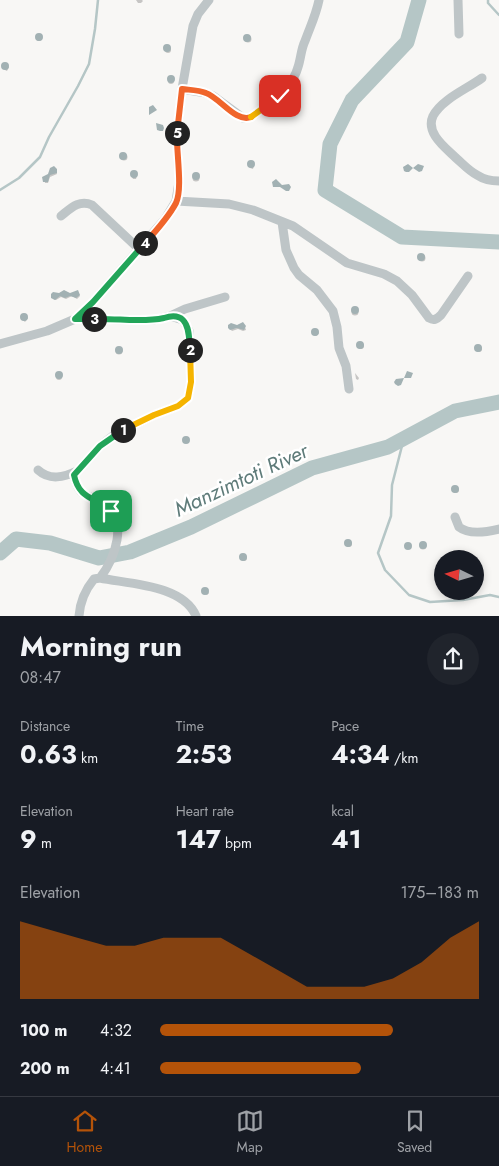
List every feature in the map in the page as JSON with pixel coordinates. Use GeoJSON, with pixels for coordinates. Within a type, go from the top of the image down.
{"type":"FeatureCollection","features":[{"type":"Feature","properties":{"kind":"street"},"geometry":{"type":"LineString","coordinates":[[0,344],[47,331],[75,319],[93,302],[140,249],[165,219],[176,201],[179,182],[177,134],[182,89],[193,26],[198,14],[208,0]]}},
{"type":"Feature","properties":{"kind":"street"},"geometry":{"type":"LineString","coordinates":[[182,89],[206,92],[242,118],[250,118],[280,96],[294,78],[298,70],[301,50],[316,14],[319,0]]}},
{"type":"Feature","properties":{"kind":"street"},"geometry":{"type":"LineString","coordinates":[[458,0],[459,34]]}},
{"type":"Feature","properties":{"kind":"street"},"geometry":{"type":"LineString","coordinates":[[482,78],[440,108],[434,115],[432,127],[436,138],[465,167],[476,175],[488,180],[499,181]]}},
{"type":"Feature","properties":{"kind":"street"},"geometry":{"type":"LineString","coordinates":[[176,201],[229,204],[253,210],[293,226],[347,262],[384,274],[397,281],[412,295],[432,320],[437,319],[441,315],[468,276]]}},
{"type":"Feature","properties":{"kind":"street"},"geometry":{"type":"LineString","coordinates":[[61,216],[79,203],[92,205],[140,249]]}},
{"type":"Feature","properties":{"kind":"street"},"geometry":{"type":"LineString","coordinates":[[282,222],[286,250],[294,268],[299,275],[317,290],[333,311],[339,348],[346,366],[349,389]]}},
{"type":"Feature","properties":{"kind":"street"},"geometry":{"type":"LineString","coordinates":[[75,319],[148,320],[170,316],[185,309],[225,297]]}},
{"type":"Feature","properties":{"kind":"street"},"geometry":{"type":"LineString","coordinates":[[100,578],[111,562],[118,525],[111,511],[104,504],[83,494],[77,485],[74,475],[82,469],[85,462],[100,446],[114,435],[154,415],[178,406],[188,398],[191,382],[189,331],[183,320],[170,316]]}},
{"type":"Feature","properties":{"kind":"street"},"geometry":{"type":"LineString","coordinates":[[38,470],[47,476],[59,477],[82,469]]}},
{"type":"Feature","properties":{"kind":"street"},"geometry":{"type":"LineString","coordinates":[[456,517],[458,527],[463,530],[482,532],[499,529]]}},
{"type":"Feature","properties":{"kind":"street"},"geometry":{"type":"LineString","coordinates":[[79,616],[88,588],[94,580],[100,578],[162,590],[177,595],[189,604],[196,616]]}},
{"type":"Feature","properties":{"kind":"building"},"geometry":{"type":"Polygon","coordinates":[[[39,33],[43,37],[39,41],[35,37],[39,33]]]}},
{"type":"Feature","properties":{"kind":"building"},"geometry":{"type":"Polygon","coordinates":[[[247,34],[251,38],[247,42],[243,38],[247,34]]]}},
{"type":"Feature","properties":{"kind":"building"},"geometry":{"type":"Polygon","coordinates":[[[167,44],[171,48],[167,52],[163,48],[167,44]]]}},
{"type":"Feature","properties":{"kind":"building"},"geometry":{"type":"Polygon","coordinates":[[[5,62],[9,66],[5,70],[1,66],[5,62]]]}},
{"type":"Feature","properties":{"kind":"building"},"geometry":{"type":"Polygon","coordinates":[[[171,75],[175,79],[171,83],[167,79],[171,75]]]}},
{"type":"Feature","properties":{"kind":"building"},"geometry":{"type":"Polygon","coordinates":[[[153,105],[157,110],[149,115],[149,107],[153,105]]]}},
{"type":"Feature","properties":{"kind":"building"},"geometry":{"type":"Polygon","coordinates":[[[156,123],[163,125],[163,131],[157,130],[156,123]]]}},
{"type":"Feature","properties":{"kind":"building"},"geometry":{"type":"Polygon","coordinates":[[[123,152],[127,156],[123,160],[119,156],[123,152]]]}},
{"type":"Feature","properties":{"kind":"building"},"geometry":{"type":"Polygon","coordinates":[[[251,160],[255,164],[251,168],[247,164],[251,160]]]}},
{"type":"Feature","properties":{"kind":"building"},"geometry":{"type":"Polygon","coordinates":[[[408,164],[413,168],[406,172],[403,167],[408,164]]]}},
{"type":"Feature","properties":{"kind":"building"},"geometry":{"type":"Polygon","coordinates":[[[418,164],[424,166],[422,171],[419,172],[413,168],[418,164]]]}},
{"type":"Feature","properties":{"kind":"building"},"geometry":{"type":"Polygon","coordinates":[[[54,166],[57,169],[57,173],[50,175],[48,182],[43,182],[42,177],[48,174],[50,168],[54,166]]]}},
{"type":"Feature","properties":{"kind":"building"},"geometry":{"type":"Polygon","coordinates":[[[134,170],[138,174],[134,178],[130,174],[134,170]]]}},
{"type":"Feature","properties":{"kind":"building"},"geometry":{"type":"Polygon","coordinates":[[[196,172],[200,176],[196,180],[192,176],[196,172]]]}},
{"type":"Feature","properties":{"kind":"building"},"geometry":{"type":"Polygon","coordinates":[[[276,179],[282,185],[289,184],[291,187],[289,191],[280,187],[273,187],[272,182],[276,179]]]}},
{"type":"Feature","properties":{"kind":"building"},"geometry":{"type":"Polygon","coordinates":[[[421,253],[425,257],[421,261],[417,257],[421,253]]]}},
{"type":"Feature","properties":{"kind":"building"},"geometry":{"type":"Polygon","coordinates":[[[64,290],[70,293],[78,290],[80,295],[76,298],[60,296],[55,300],[51,298],[53,292],[59,293],[64,290]]]}},
{"type":"Feature","properties":{"kind":"building"},"geometry":{"type":"Polygon","coordinates":[[[355,306],[359,310],[355,314],[351,310],[355,306]]]}},
{"type":"Feature","properties":{"kind":"building"},"geometry":{"type":"Polygon","coordinates":[[[24,313],[28,317],[24,321],[20,317],[24,313]]]}},
{"type":"Feature","properties":{"kind":"building"},"geometry":{"type":"Polygon","coordinates":[[[243,322],[246,326],[244,330],[237,328],[230,330],[228,328],[228,325],[231,323],[237,325],[243,322]]]}},
{"type":"Feature","properties":{"kind":"building"},"geometry":{"type":"Polygon","coordinates":[[[315,328],[319,332],[315,336],[311,332],[315,328]]]}},
{"type":"Feature","properties":{"kind":"building"},"geometry":{"type":"Polygon","coordinates":[[[360,341],[364,345],[360,349],[356,345],[360,341]]]}},
{"type":"Feature","properties":{"kind":"building"},"geometry":{"type":"Polygon","coordinates":[[[478,344],[482,348],[478,352],[474,348],[478,344]]]}},
{"type":"Feature","properties":{"kind":"building"},"geometry":{"type":"Polygon","coordinates":[[[119,346],[123,350],[119,354],[115,350],[119,346]]]}},
{"type":"Feature","properties":{"kind":"building"},"geometry":{"type":"Polygon","coordinates":[[[59,371],[63,375],[59,379],[55,375],[59,371]]]}},
{"type":"Feature","properties":{"kind":"building"},"geometry":{"type":"Polygon","coordinates":[[[407,371],[413,373],[411,378],[404,378],[407,371]]]}},
{"type":"Feature","properties":{"kind":"building"},"geometry":{"type":"Polygon","coordinates":[[[404,378],[401,385],[395,384],[396,379],[404,378]]]}},
{"type":"Feature","properties":{"kind":"building"},"geometry":{"type":"Polygon","coordinates":[[[186,436],[190,440],[186,444],[182,440],[186,436]]]}},
{"type":"Feature","properties":{"kind":"building"},"geometry":{"type":"Polygon","coordinates":[[[455,485],[459,489],[455,493],[451,489],[455,485]]]}},
{"type":"Feature","properties":{"kind":"building"},"geometry":{"type":"Polygon","coordinates":[[[348,539],[352,543],[348,547],[344,543],[348,539]]]}},
{"type":"Feature","properties":{"kind":"building"},"geometry":{"type":"Polygon","coordinates":[[[423,541],[427,545],[423,549],[419,545],[423,541]]]}},
{"type":"Feature","properties":{"kind":"building"},"geometry":{"type":"Polygon","coordinates":[[[408,542],[412,546],[408,550],[404,546],[408,542]]]}},
{"type":"Feature","properties":{"kind":"building"},"geometry":{"type":"Polygon","coordinates":[[[243,553],[247,557],[243,561],[239,557],[243,553]]]}},
{"type":"Feature","properties":{"kind":"building"},"geometry":{"type":"Polygon","coordinates":[[[205,587],[209,591],[205,595],[201,591],[205,587]]]}},
{"type":"Feature","properties":{"kind":"waterway"},"geometry":{"type":"LineString","coordinates":[[0,190],[19,178],[40,157],[49,137],[78,86],[89,64],[98,0]]}},
{"type":"Feature","properties":{"kind":"waterway","name":"Manzimtoti River"},"geometry":{"type":"LineString","coordinates":[[419,0],[407,42],[352,100],[330,144],[325,190],[402,237],[499,242]]}},
{"type":"Feature","properties":{"kind":"waterway"},"geometry":{"type":"LineString","coordinates":[[488,0],[488,3],[499,15]]}},
{"type":"Feature","properties":{"kind":"waterway","name":"Manzimtoti River"},"geometry":{"type":"LineString","coordinates":[[0,553],[16,539],[50,543],[99,558],[130,552],[191,527],[312,468],[388,447],[455,411],[499,402]]}},
{"type":"Feature","properties":{"kind":"waterway"},"geometry":{"type":"LineString","coordinates":[[404,438],[392,485],[391,516],[378,553],[385,570],[409,595],[430,602],[463,600],[490,595],[499,597]]}},
{"type":"Feature","properties":{"kind":"route"},"geometry":{"type":"LineString","coordinates":[[111,511],[104,504],[83,494],[77,485],[74,475],[82,469],[85,462],[100,446],[114,435],[154,415],[178,406],[188,398],[191,382],[189,331],[183,320],[174,316],[154,320],[75,319],[93,302],[165,219],[176,201],[179,182],[177,134],[182,89],[206,92],[246,119],[280,96]]}}]}
